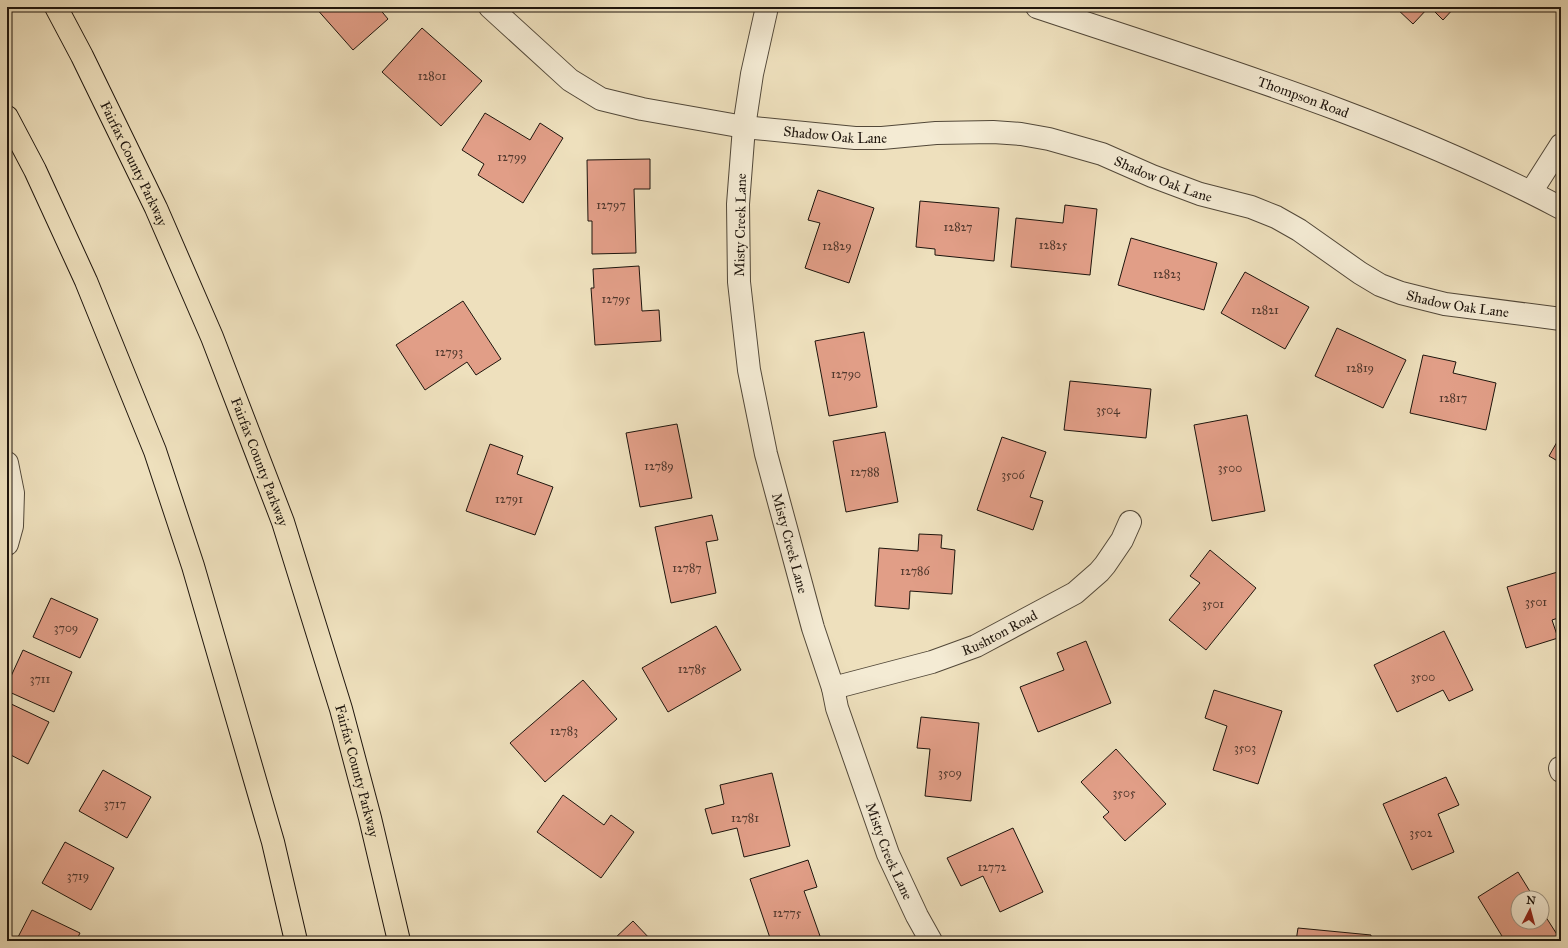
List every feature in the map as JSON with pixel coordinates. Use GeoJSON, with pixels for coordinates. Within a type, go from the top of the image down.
{"type":"FeatureCollection","features":[{"type":"Feature","properties":{"kind":"highway","name":"Fairfax County Parkway"},"geometry":{"type":"LineString","coordinates":[[56,7],[82,56],[156,208],[212,337],[283,522],[341,709],[370,818],[398,941]]}},
{"type":"Feature","properties":{"kind":"highway"},"geometry":{"type":"LineString","coordinates":[[7,117],[86,280],[155,451],[193,566],[266,819],[296,941]]}},
{"type":"Feature","properties":{"kind":"street"},"geometry":{"type":"LineString","coordinates":[[490,7],[570,80],[601,99],[642,108],[744,126]]}},
{"type":"Feature","properties":{"kind":"street","name":"Misty Creek Lane"},"geometry":{"type":"LineString","coordinates":[[767,7],[752,74],[744,126],[738,204],[739,282],[749,370],[766,454],[813,628],[833,688],[837,708],[888,854],[917,916],[931,941]]}},
{"type":"Feature","properties":{"kind":"street","name":"Thompson Road"},"geometry":{"type":"LineString","coordinates":[[1036,7],[1306,97],[1413,138],[1502,177],[1561,208]]}},
{"type":"Feature","properties":{"kind":"street","name":"Shadow Oak Lane"},"geometry":{"type":"LineString","coordinates":[[744,126],[855,138],[882,138],[936,133],[992,132],[1049,139],[1102,154],[1152,176],[1200,194],[1251,207],[1276,217],[1299,230],[1360,273],[1401,293],[1445,304],[1561,319]]}},
{"type":"Feature","properties":{"kind":"street"},"geometry":{"type":"LineString","coordinates":[[1532,192],[1561,145]]}},
{"type":"Feature","properties":{"kind":"street"},"geometry":{"type":"LineString","coordinates":[[7,463],[13,493],[12,526],[7,544]]}},
{"type":"Feature","properties":{"kind":"street","name":"Rushton Road"},"geometry":{"type":"LineString","coordinates":[[833,688],[932,662],[976,646],[1075,593],[1105,565],[1122,540],[1130,522]]}},
{"type":"Feature","properties":{"kind":"building"},"geometry":{"type":"Polygon","coordinates":[[[315,7],[378,7],[388,19],[353,50],[315,7]]]}},
{"type":"Feature","properties":{"kind":"building"},"geometry":{"type":"Polygon","coordinates":[[[1395,7],[1429,7],[1413,24],[1395,7]]]}},
{"type":"Feature","properties":{"kind":"building"},"geometry":{"type":"Polygon","coordinates":[[[1430,7],[1455,7],[1443,20],[1430,7]]]}},
{"type":"Feature","properties":{"kind":"building"},"geometry":{"type":"Polygon","coordinates":[[[422,28],[482,81],[441,126],[382,72],[422,28]]]}},
{"type":"Feature","properties":{"kind":"building"},"geometry":{"type":"Polygon","coordinates":[[[485,113],[530,140],[540,123],[563,138],[523,203],[478,175],[484,164],[462,150],[485,113]]]}},
{"type":"Feature","properties":{"kind":"building"},"geometry":{"type":"Polygon","coordinates":[[[650,159],[650,189],[634,189],[636,253],[592,254],[592,221],[588,221],[587,160],[650,159]]]}},
{"type":"Feature","properties":{"kind":"building"},"geometry":{"type":"Polygon","coordinates":[[[818,190],[874,208],[849,283],[805,268],[820,223],[808,220],[818,190]]]}},
{"type":"Feature","properties":{"kind":"building"},"geometry":{"type":"Polygon","coordinates":[[[920,201],[999,208],[994,261],[935,255],[935,249],[916,247],[920,201]]]}},
{"type":"Feature","properties":{"kind":"building"},"geometry":{"type":"Polygon","coordinates":[[[1065,205],[1097,209],[1090,275],[1011,267],[1016,218],[1063,223],[1065,205]]]}},
{"type":"Feature","properties":{"kind":"building"},"geometry":{"type":"Polygon","coordinates":[[[1131,238],[1217,263],[1204,310],[1118,285],[1131,238]]]}},
{"type":"Feature","properties":{"kind":"building"},"geometry":{"type":"Polygon","coordinates":[[[639,266],[642,311],[659,310],[661,341],[595,345],[591,288],[594,288],[593,269],[639,266]]]}},
{"type":"Feature","properties":{"kind":"building"},"geometry":{"type":"Polygon","coordinates":[[[1245,272],[1309,307],[1285,349],[1221,313],[1245,272]]]}},
{"type":"Feature","properties":{"kind":"building"},"geometry":{"type":"Polygon","coordinates":[[[463,301],[501,359],[476,375],[467,362],[425,390],[396,345],[463,301]]]}},
{"type":"Feature","properties":{"kind":"building"},"geometry":{"type":"Polygon","coordinates":[[[1337,328],[1406,360],[1383,408],[1315,376],[1337,328]]]}},
{"type":"Feature","properties":{"kind":"building"},"geometry":{"type":"Polygon","coordinates":[[[864,332],[877,407],[829,416],[815,341],[864,332]]]}},
{"type":"Feature","properties":{"kind":"building"},"geometry":{"type":"Polygon","coordinates":[[[1423,355],[1456,362],[1453,373],[1496,383],[1486,430],[1410,413],[1423,355]]]}},
{"type":"Feature","properties":{"kind":"building"},"geometry":{"type":"Polygon","coordinates":[[[1070,381],[1151,389],[1146,438],[1064,430],[1070,381]]]}},
{"type":"Feature","properties":{"kind":"building"},"geometry":{"type":"Polygon","coordinates":[[[1247,415],[1265,511],[1212,521],[1194,425],[1247,415]]]}},
{"type":"Feature","properties":{"kind":"building"},"geometry":{"type":"Polygon","coordinates":[[[677,424],[692,498],[640,507],[626,433],[677,424]]]}},
{"type":"Feature","properties":{"kind":"building"},"geometry":{"type":"Polygon","coordinates":[[[885,432],[898,502],[846,512],[833,441],[885,432]]]}},
{"type":"Feature","properties":{"kind":"building"},"geometry":{"type":"Polygon","coordinates":[[[1561,435],[1561,463],[1549,456],[1561,435]]]}},
{"type":"Feature","properties":{"kind":"building"},"geometry":{"type":"Polygon","coordinates":[[[1002,437],[1046,452],[1030,497],[1043,501],[1033,530],[977,510],[1002,437]]]}},
{"type":"Feature","properties":{"kind":"building"},"geometry":{"type":"Polygon","coordinates":[[[490,444],[523,456],[517,474],[553,487],[535,535],[466,511],[490,444]]]}},
{"type":"Feature","properties":{"kind":"building"},"geometry":{"type":"Polygon","coordinates":[[[712,515],[718,540],[706,542],[716,593],[671,603],[655,527],[712,515]]]}},
{"type":"Feature","properties":{"kind":"building"},"geometry":{"type":"Polygon","coordinates":[[[919,534],[942,535],[941,548],[955,550],[952,594],[910,591],[909,609],[875,606],[879,548],[918,551],[919,534]]]}},
{"type":"Feature","properties":{"kind":"building"},"geometry":{"type":"Polygon","coordinates":[[[1210,550],[1256,588],[1206,650],[1169,620],[1200,583],[1190,576],[1210,550]]]}},
{"type":"Feature","properties":{"kind":"building"},"geometry":{"type":"Polygon","coordinates":[[[1561,571],[1561,617],[1552,620],[1558,638],[1526,648],[1507,587],[1561,571]]]}},
{"type":"Feature","properties":{"kind":"building"},"geometry":{"type":"Polygon","coordinates":[[[51,598],[98,619],[80,658],[33,637],[51,598]]]}},
{"type":"Feature","properties":{"kind":"building"},"geometry":{"type":"Polygon","coordinates":[[[716,626],[741,670],[668,712],[642,668],[716,626]]]}},
{"type":"Feature","properties":{"kind":"building"},"geometry":{"type":"Polygon","coordinates":[[[1444,631],[1473,690],[1449,701],[1443,690],[1397,712],[1374,665],[1444,631]]]}},
{"type":"Feature","properties":{"kind":"building"},"geometry":{"type":"Polygon","coordinates":[[[1086,641],[1111,703],[1038,732],[1020,687],[1064,670],[1057,653],[1086,641]]]}},
{"type":"Feature","properties":{"kind":"building"},"geometry":{"type":"Polygon","coordinates":[[[23,650],[72,672],[54,712],[7,691],[7,685],[23,650]]]}},
{"type":"Feature","properties":{"kind":"building"},"geometry":{"type":"Polygon","coordinates":[[[583,680],[617,719],[545,782],[510,743],[583,680]]]}},
{"type":"Feature","properties":{"kind":"building"},"geometry":{"type":"Polygon","coordinates":[[[1214,690],[1282,711],[1258,784],[1213,770],[1227,726],[1205,718],[1214,690]]]}},
{"type":"Feature","properties":{"kind":"building"},"geometry":{"type":"Polygon","coordinates":[[[7,702],[49,722],[28,764],[7,753],[7,702]]]}},
{"type":"Feature","properties":{"kind":"building"},"geometry":{"type":"Polygon","coordinates":[[[921,717],[979,723],[971,801],[925,796],[930,749],[917,748],[921,717]]]}},
{"type":"Feature","properties":{"kind":"building"},"geometry":{"type":"Polygon","coordinates":[[[1116,749],[1166,804],[1125,841],[1103,817],[1109,812],[1081,782],[1116,749]]]}},
{"type":"Feature","properties":{"kind":"building"},"geometry":{"type":"Polygon","coordinates":[[[103,770],[151,797],[127,838],[79,811],[103,770]]]}},
{"type":"Feature","properties":{"kind":"building"},"geometry":{"type":"Polygon","coordinates":[[[772,773],[790,846],[744,857],[737,828],[712,834],[705,809],[724,804],[720,785],[772,773]]]}},
{"type":"Feature","properties":{"kind":"building"},"geometry":{"type":"Polygon","coordinates":[[[1446,777],[1459,805],[1438,814],[1454,852],[1412,870],[1383,804],[1446,777]]]}},
{"type":"Feature","properties":{"kind":"building"},"geometry":{"type":"Polygon","coordinates":[[[563,795],[604,825],[611,815],[634,832],[601,878],[537,832],[563,795]]]}},
{"type":"Feature","properties":{"kind":"building"},"geometry":{"type":"Polygon","coordinates":[[[1013,828],[1043,892],[1000,912],[983,876],[961,886],[947,858],[1013,828]]]}},
{"type":"Feature","properties":{"kind":"building"},"geometry":{"type":"Polygon","coordinates":[[[65,842],[114,868],[91,910],[42,883],[65,842]]]}},
{"type":"Feature","properties":{"kind":"building"},"geometry":{"type":"Polygon","coordinates":[[[808,860],[817,887],[804,891],[820,936],[804,941],[771,941],[750,879],[808,860]]]}},
{"type":"Feature","properties":{"kind":"building"},"geometry":{"type":"Polygon","coordinates":[[[1518,872],[1529,890],[1510,890],[1510,930],[1550,930],[1550,924],[1558,936],[1550,941],[1505,941],[1478,897],[1518,872]]]}},
{"type":"Feature","properties":{"kind":"building"},"geometry":{"type":"Polygon","coordinates":[[[32,910],[80,933],[76,941],[16,941],[32,910]]]}},
{"type":"Feature","properties":{"kind":"building"},"geometry":{"type":"Polygon","coordinates":[[[633,921],[652,941],[612,941],[633,921]]]}},
{"type":"Feature","properties":{"kind":"building"},"geometry":{"type":"Polygon","coordinates":[[[1298,928],[1371,935],[1371,941],[1296,941],[1298,928]]]}}]}
